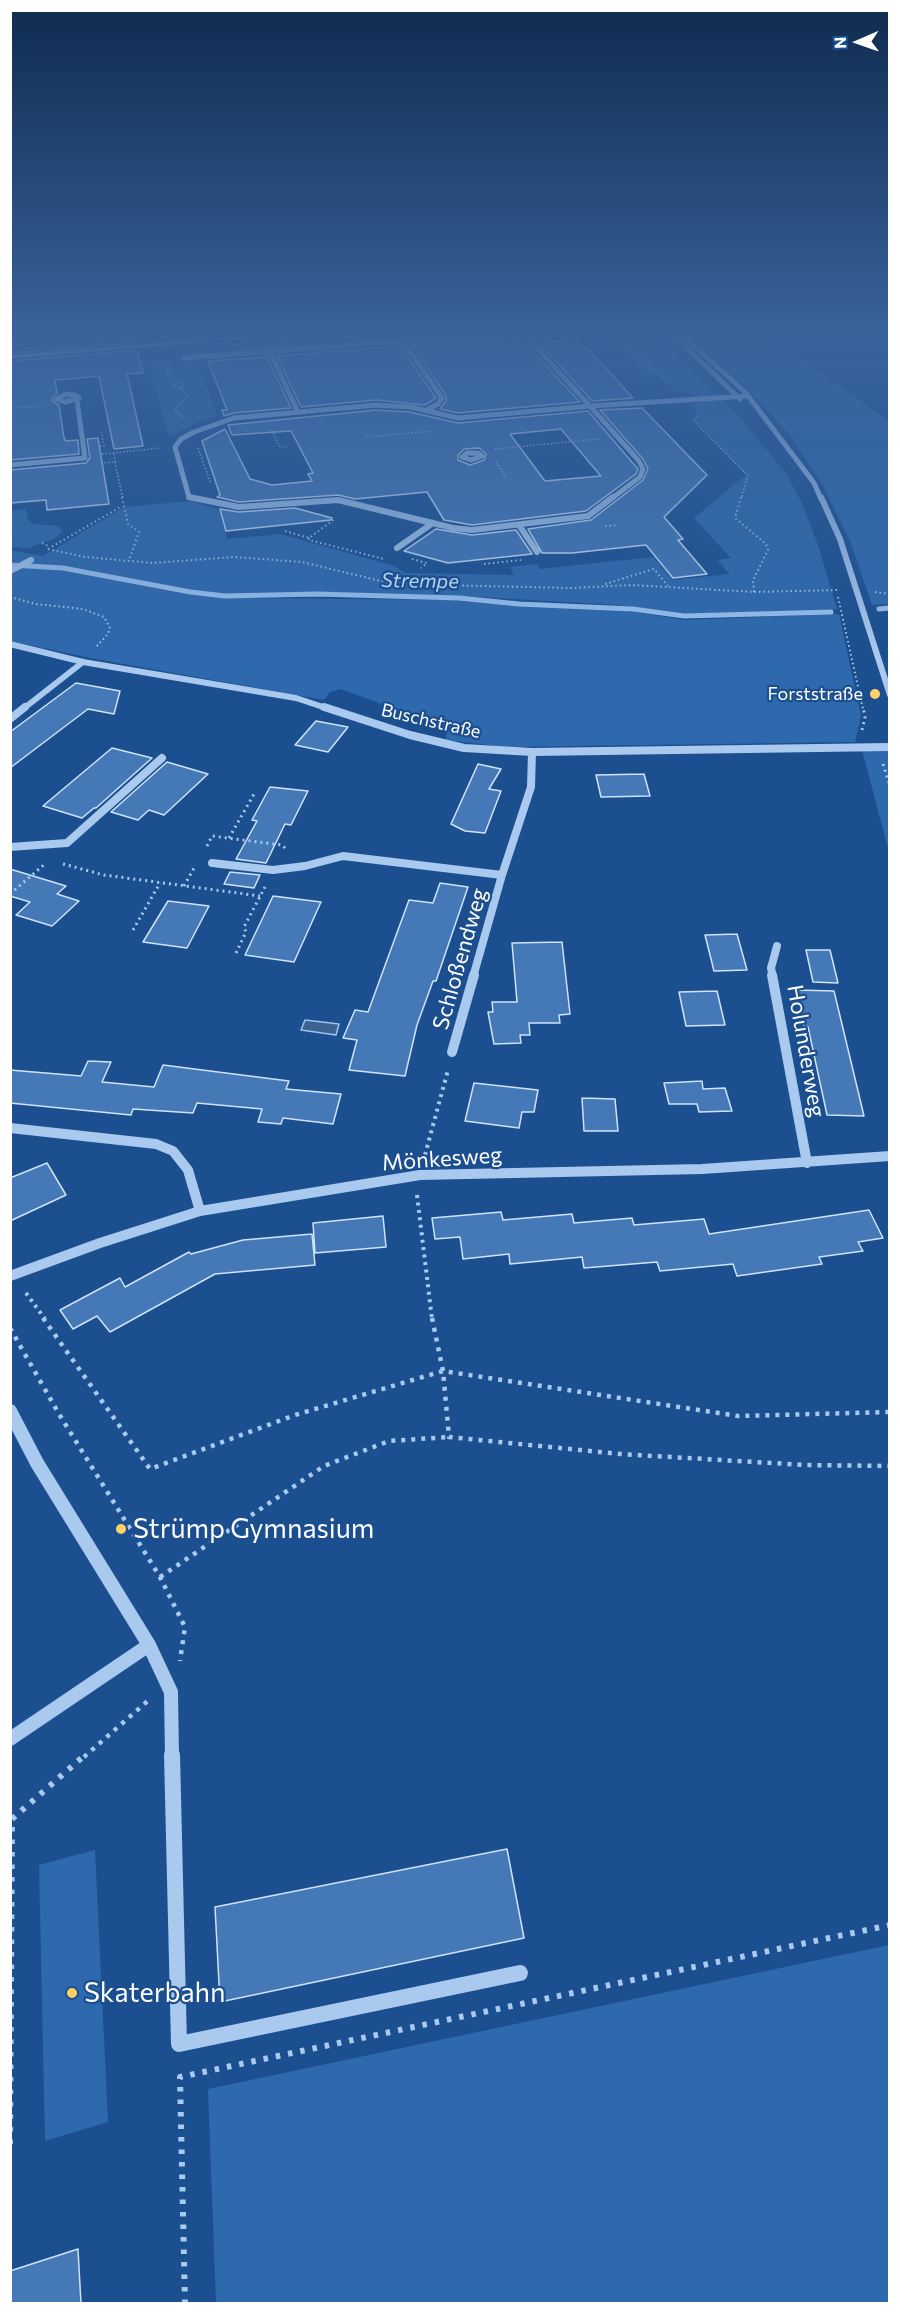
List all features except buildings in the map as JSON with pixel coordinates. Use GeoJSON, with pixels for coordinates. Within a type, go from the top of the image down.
{"type":"FeatureCollection","features":[{"type":"Feature","properties":{"kind":"street"},"geometry":{"type":"LineString","coordinates":[[10,465],[85,457],[83,441]]}},
{"type":"Feature","properties":{"kind":"street"},"geometry":{"type":"LineString","coordinates":[[180,441],[175,447],[189,496],[239,507],[323,500],[343,501],[462,529],[519,525],[588,516],[640,477],[643,469],[639,460],[620,441]]}},
{"type":"Feature","properties":{"kind":"street"},"geometry":{"type":"LineString","coordinates":[[783,441],[814,483],[840,539],[890,695]]}},
{"type":"Feature","properties":{"kind":"street"},"geometry":{"type":"LineString","coordinates":[[397,548],[433,523]]}},
{"type":"Feature","properties":{"kind":"street"},"geometry":{"type":"LineString","coordinates":[[519,525],[537,552]]}},
{"type":"Feature","properties":{"kind":"street"},"geometry":{"type":"LineString","coordinates":[[12,570],[31,560]]}},
{"type":"Feature","properties":{"kind":"street","name":"Buschstraße"},"geometry":{"type":"LineString","coordinates":[[10,644],[83,662],[296,698],[410,735],[464,748],[532,752],[890,747]]}},
{"type":"Feature","properties":{"kind":"street"},"geometry":{"type":"LineString","coordinates":[[10,718],[83,662]]}},
{"type":"Feature","properties":{"kind":"street","name":"Schloßendweg"},"geometry":{"type":"LineString","coordinates":[[452,1053],[502,875],[531,787],[532,752]]}},
{"type":"Feature","properties":{"kind":"street"},"geometry":{"type":"LineString","coordinates":[[10,847],[67,843],[162,758]]}},
{"type":"Feature","properties":{"kind":"street"},"geometry":{"type":"LineString","coordinates":[[212,863],[273,870],[305,866],[343,856],[502,875]]}},
{"type":"Feature","properties":{"kind":"street","name":"Holunderweg"},"geometry":{"type":"LineString","coordinates":[[777,946],[771,968],[807,1163]]}},
{"type":"Feature","properties":{"kind":"street"},"geometry":{"type":"LineString","coordinates":[[10,1128],[156,1144],[173,1151],[181,1158],[188,1170],[200,1211]]}},
{"type":"Feature","properties":{"kind":"street","name":"Mönkesweg"},"geometry":{"type":"LineString","coordinates":[[10,1276],[100,1243],[200,1211],[420,1175],[702,1169],[890,1156]]}},
{"type":"Feature","properties":{"kind":"street"},"geometry":{"type":"LineString","coordinates":[[10,1411],[37,1463],[149,1645],[171,1692],[178,2044],[520,1973]]}},
{"type":"Feature","properties":{"kind":"street"},"geometry":{"type":"LineString","coordinates":[[10,1739],[149,1645]]}},
{"type":"Feature","properties":{"kind":"path"},"geometry":{"type":"LineString","coordinates":[[477,453],[481,450],[575,441]]}},
{"type":"Feature","properties":{"kind":"path"},"geometry":{"type":"LineString","coordinates":[[714,441],[748,476],[735,519],[766,544],[768,550],[753,580],[754,592]]}},
{"type":"Feature","properties":{"kind":"path"},"geometry":{"type":"LineString","coordinates":[[197,444],[214,489]]}},
{"type":"Feature","properties":{"kind":"path"},"geometry":{"type":"LineString","coordinates":[[85,457],[165,448]]}},
{"type":"Feature","properties":{"kind":"path"},"geometry":{"type":"LineString","coordinates":[[140,450],[141,455]]}},
{"type":"Feature","properties":{"kind":"path"},"geometry":{"type":"LineString","coordinates":[[115,462],[122,506],[128,524],[139,532],[129,560]]}},
{"type":"Feature","properties":{"kind":"path"},"geometry":{"type":"LineString","coordinates":[[309,538],[336,518],[322,514],[343,501]]}},
{"type":"Feature","properties":{"kind":"path"},"geometry":{"type":"LineString","coordinates":[[50,548],[122,506]]}},
{"type":"Feature","properties":{"kind":"path"},"geometry":{"type":"LineString","coordinates":[[285,531],[309,538],[309,540],[381,559],[392,558]]}},
{"type":"Feature","properties":{"kind":"path"},"geometry":{"type":"LineString","coordinates":[[42,543],[50,548],[48,549],[69,554],[168,564],[234,557],[302,562],[393,584],[668,586],[754,592],[858,591]]}},
{"type":"Feature","properties":{"kind":"path"},"geometry":{"type":"LineString","coordinates":[[411,558],[427,563],[421,568]]}},
{"type":"Feature","properties":{"kind":"path"},"geometry":{"type":"LineString","coordinates":[[484,564],[530,559]]}},
{"type":"Feature","properties":{"kind":"path"},"geometry":{"type":"LineString","coordinates":[[597,586],[654,569],[668,586]]}},
{"type":"Feature","properties":{"kind":"path"},"geometry":{"type":"LineString","coordinates":[[833,580],[866,717],[860,740],[868,747]]}},
{"type":"Feature","properties":{"kind":"path"},"geometry":{"type":"LineString","coordinates":[[10,597],[36,604],[83,609],[104,617],[110,628],[108,634],[83,662]]}},
{"type":"Feature","properties":{"kind":"path"},"geometry":{"type":"LineString","coordinates":[[254,794],[229,838],[282,845],[305,866]]}},
{"type":"Feature","properties":{"kind":"path"},"geometry":{"type":"LineString","coordinates":[[10,894],[50,860],[32,855],[33,846]]}},
{"type":"Feature","properties":{"kind":"path"},"geometry":{"type":"LineString","coordinates":[[57,862],[104,875],[260,896],[244,927],[246,932],[236,953]]}},
{"type":"Feature","properties":{"kind":"path"},"geometry":{"type":"LineString","coordinates":[[133,930],[160,883]]}},
{"type":"Feature","properties":{"kind":"path","name":"Schloßendweg"},"geometry":{"type":"LineString","coordinates":[[449,1437],[444,1371],[434,1330],[416,1188],[435,1124],[452,1053]]}},
{"type":"Feature","properties":{"kind":"path"},"geometry":{"type":"LineString","coordinates":[[26,1293],[150,1469],[295,1415],[444,1371],[738,1416],[890,1412]]}},
{"type":"Feature","properties":{"kind":"path"},"geometry":{"type":"LineString","coordinates":[[160,1577],[324,1466],[389,1441],[449,1437],[620,1454],[805,1465],[890,1466]]}},
{"type":"Feature","properties":{"kind":"path"},"geometry":{"type":"LineString","coordinates":[[185,2304],[180,2077],[890,1925]]}},
{"type":"Feature","properties":{"kind":"shaded area"},"geometry":{"type":"Polygon","coordinates":[[[714,441],[759,441],[787,475],[802,503],[819,548],[837,609],[686,614],[620,605],[459,596],[318,592],[229,595],[194,591],[66,566],[27,565],[11,562],[10,550],[43,556],[124,507],[190,501],[220,510],[227,539],[280,534],[394,566],[405,573],[514,575],[510,567],[537,564],[540,569],[653,557],[673,580],[729,574],[718,560],[731,558],[694,518],[746,475],[714,441]]]}},
{"type":"Feature","properties":{"kind":"shaded area"},"geometry":{"type":"Polygon","coordinates":[[[794,441],[889,441],[889,604],[872,605],[850,541],[822,484],[794,441]]]}},
{"type":"Feature","properties":{"kind":"shaded area"},"geometry":{"type":"Polygon","coordinates":[[[26,509],[28,519],[33,524],[57,526],[63,531],[55,538],[29,548],[11,547],[11,511],[26,509]]]}},
{"type":"Feature","properties":{"kind":"shaded area"},"geometry":{"type":"Polygon","coordinates":[[[11,567],[61,570],[185,594],[231,598],[456,600],[621,610],[685,620],[839,614],[861,716],[855,742],[506,747],[446,740],[447,728],[341,689],[330,692],[324,700],[90,658],[11,641],[11,567]]]}},
{"type":"Feature","properties":{"kind":"shaded area"},"geometry":{"type":"Polygon","coordinates":[[[862,750],[889,750],[889,852],[862,750]]]}},
{"type":"Feature","properties":{"kind":"shaded area"},"geometry":{"type":"Polygon","coordinates":[[[305,1020],[339,1024],[336,1035],[301,1030],[305,1020]]]}},
{"type":"Feature","properties":{"kind":"shaded area","name":"Skaterbahn"},"geometry":{"type":"Polygon","coordinates":[[[95,1850],[108,2122],[45,2141],[39,1865],[95,1850]]]}},
{"type":"Feature","properties":{"kind":"shaded area"},"geometry":{"type":"Polygon","coordinates":[[[889,1945],[889,2303],[216,2303],[208,2089],[889,1945]]]}},
{"type":"Feature","properties":{"kind":"waterway","name":"Strempe"},"geometry":{"type":"LineString","coordinates":[[10,565],[63,568],[190,592],[225,596],[317,594],[459,598],[519,604],[633,609],[684,616],[831,612]]}},
{"type":"Feature","properties":{"kind":"waterway","name":"Strempe"},"geometry":{"type":"LineString","coordinates":[[879,609],[890,608]]}},
{"type":"Feature","properties":{"kind":"place","name":"Forststraße"},"geometry":{"type":"Point","coordinates":[875,694]}},
{"type":"Feature","properties":{"kind":"place","name":"Strümp Gymnasium"},"geometry":{"type":"Point","coordinates":[121,1529]}},
{"type":"Feature","properties":{"kind":"place","name":"Skaterbahn"},"geometry":{"type":"Point","coordinates":[72,1993]}}]}
